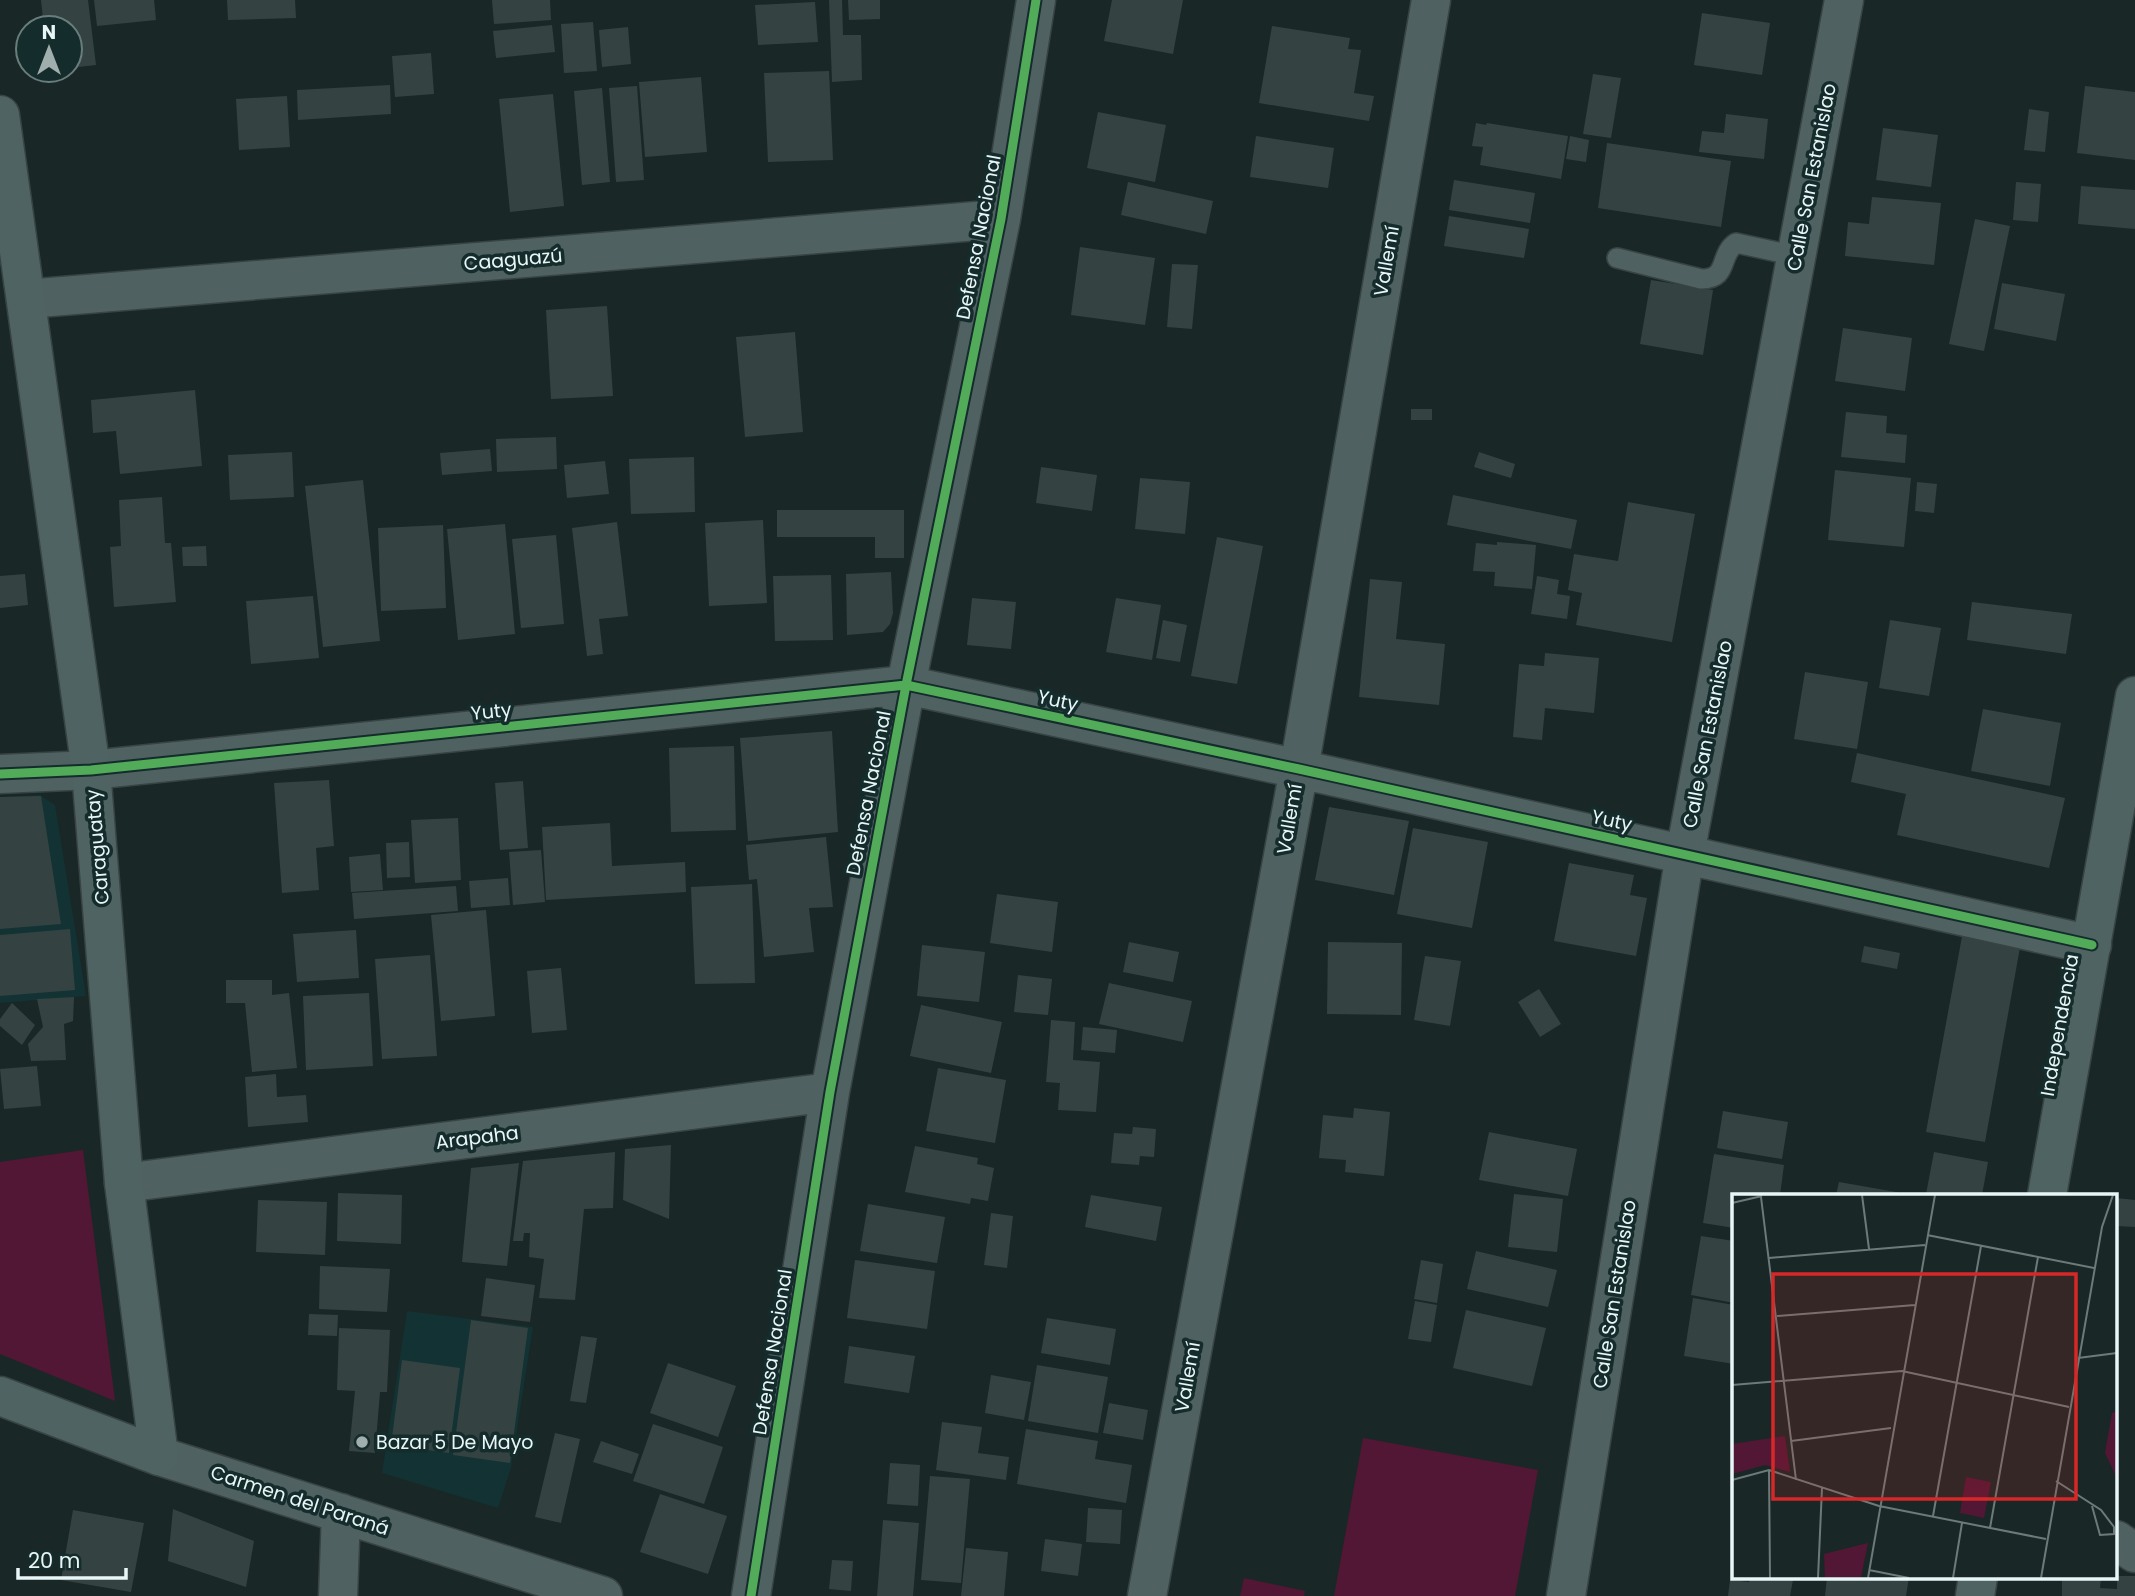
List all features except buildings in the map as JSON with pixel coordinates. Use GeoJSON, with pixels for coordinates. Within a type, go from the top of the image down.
{"type":"FeatureCollection","features":[{"type":"Feature","properties":{"kind":"street","name":"Defensa Nacional"},"geometry":{"type":"LineString","coordinates":[[751,1596],[830,1092],[906,685],[1001,219],[1036,0]]}},
{"type":"Feature","properties":{"kind":"street","name":"Vallemí"},"geometry":{"type":"LineString","coordinates":[[1147,1596],[1299,769],[1431,0]]}},
{"type":"Feature","properties":{"kind":"street","name":"Calle San Estanislao"},"geometry":{"type":"LineString","coordinates":[[1566,1596],[1685,854],[1844,0]]}},
{"type":"Feature","properties":{"kind":"street","name":"Caraguatay"},"geometry":{"type":"LineString","coordinates":[[0,115],[91,770],[124,1183],[159,1456]]}},
{"type":"Feature","properties":{"kind":"street","name":"Caaguazú"},"geometry":{"type":"LineString","coordinates":[[26,299],[1001,219]]}},
{"type":"Feature","properties":{"kind":"street","name":"Yuty"},"geometry":{"type":"LineString","coordinates":[[0,774],[91,770],[906,685],[1299,769],[2092,945]]}},
{"type":"Feature","properties":{"kind":"street","name":"Independencia"},"geometry":{"type":"LineString","coordinates":[[2047,1194],[2135,696]]}},
{"type":"Feature","properties":{"kind":"street","name":"Arapaha"},"geometry":{"type":"LineString","coordinates":[[124,1183],[830,1092]]}},
{"type":"Feature","properties":{"kind":"street","name":"Carmen del Paraná"},"geometry":{"type":"LineString","coordinates":[[0,1396],[159,1456],[603,1596]]}},
{"type":"Feature","properties":{"kind":"street"},"geometry":{"type":"LineString","coordinates":[[338,1596],[341,1513]]}},
{"type":"Feature","properties":{"kind":"street"},"geometry":{"type":"LineString","coordinates":[[2118,1541],[2135,1553]]}},
{"type":"Feature","properties":{"kind":"street"},"geometry":{"type":"LineString","coordinates":[[1975,1596],[1978,1578]]}},
{"type":"Feature","properties":{"kind":"lane"},"geometry":{"type":"LineString","coordinates":[[1617,258],[1701,279],[1712,279],[1719,275],[1729,247],[1736,243],[1796,256]]}},
{"type":"Feature","properties":{"kind":"shaded area"},"geometry":{"type":"Polygon","coordinates":[[[40,795],[55,805],[86,996],[0,1003],[0,797],[40,795]]]}},
{"type":"Feature","properties":{"kind":"shaded area"},"geometry":{"type":"Polygon","coordinates":[[[83,1150],[115,1401],[0,1354],[0,1162],[83,1150]]]}},
{"type":"Feature","properties":{"kind":"shaded area"},"geometry":{"type":"Polygon","coordinates":[[[407,1311],[533,1327],[511,1468],[498,1508],[382,1473],[407,1311]]]}},
{"type":"Feature","properties":{"kind":"shaded area"},"geometry":{"type":"Polygon","coordinates":[[[1363,1438],[1538,1470],[1515,1596],[1334,1596],[1363,1438]]]}},
{"type":"Feature","properties":{"kind":"shaded area"},"geometry":{"type":"Polygon","coordinates":[[[1244,1578],[1305,1591],[1304,1596],[1240,1596],[1244,1578]]]}},
{"type":"Feature","properties":{"kind":"cycle path"},"geometry":{"type":"LineString","coordinates":[[751,1596],[830,1092],[906,685],[1001,219],[1036,0]]}},
{"type":"Feature","properties":{"kind":"cycle path"},"geometry":{"type":"LineString","coordinates":[[0,774],[91,770],[906,685],[1299,769],[2092,945]]}},
{"type":"Feature","properties":{"kind":"place","name":"Bazar 5 De Mayo"},"geometry":{"type":"Point","coordinates":[362,1442]}}]}
